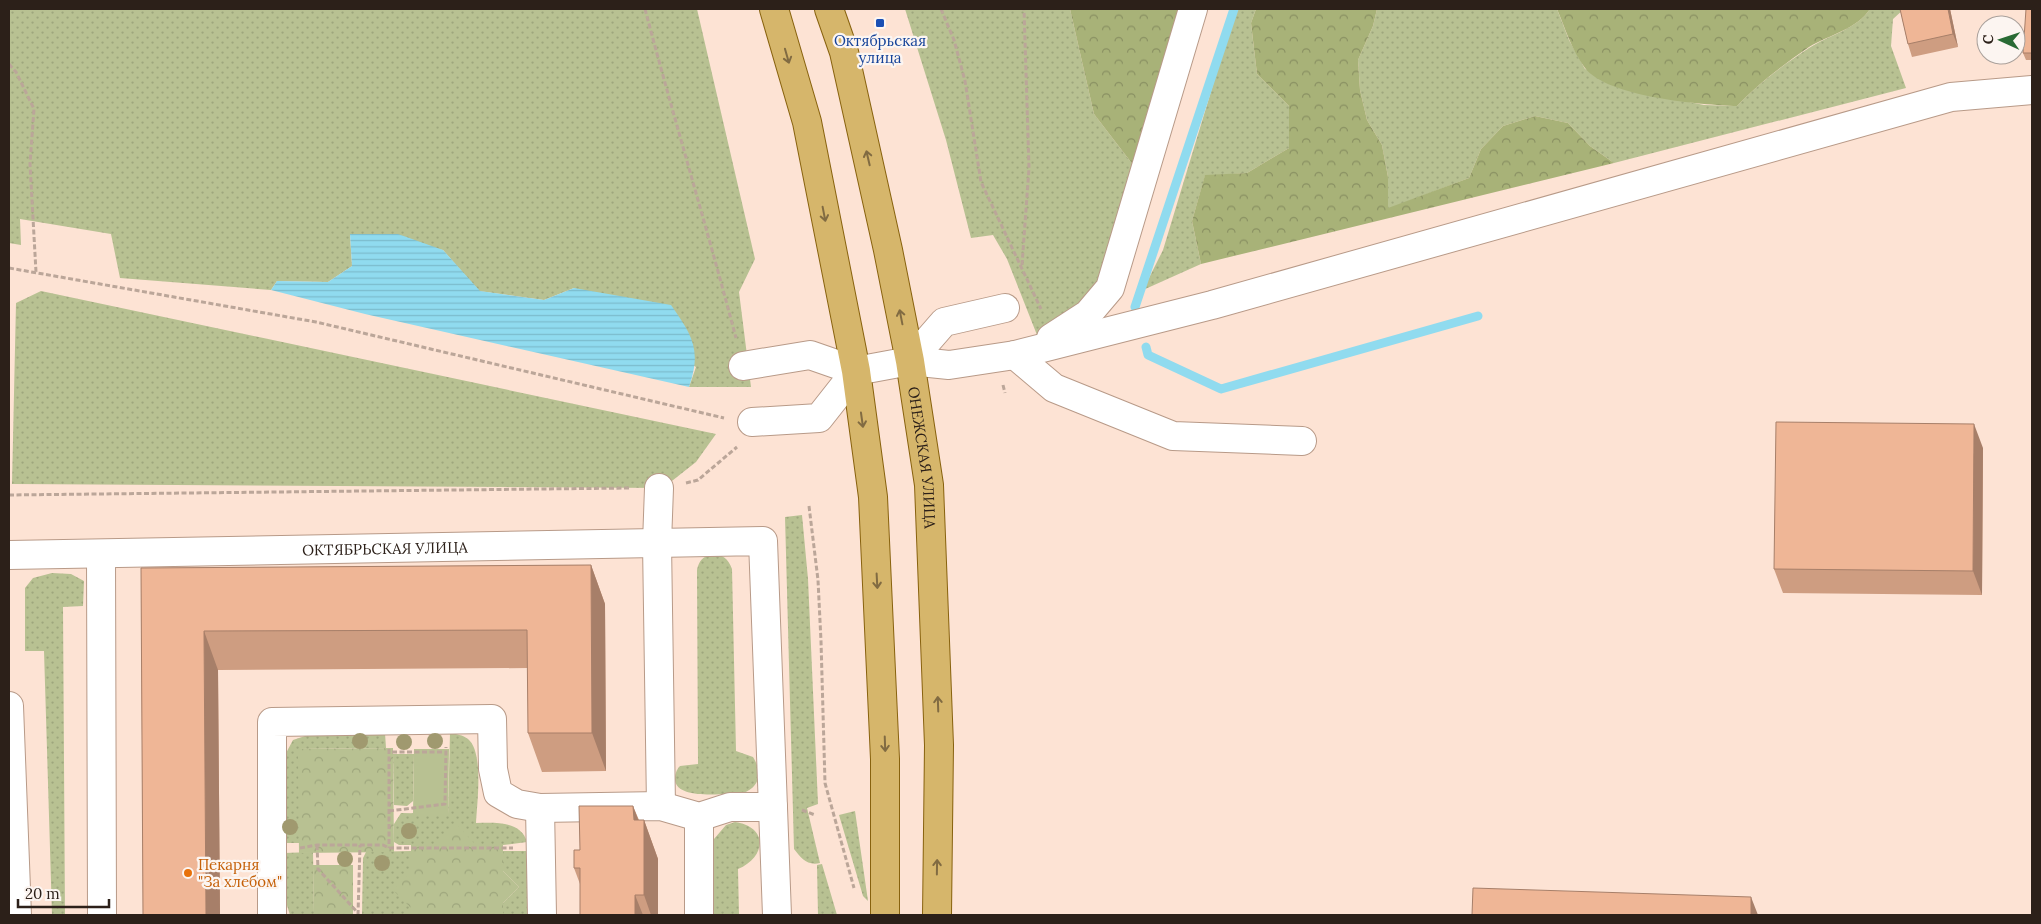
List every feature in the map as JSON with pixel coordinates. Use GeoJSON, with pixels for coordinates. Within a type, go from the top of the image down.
{"type":"FeatureCollection","features":[{"type":"Feature","properties":{"kind":"main road"},"geometry":{"type":"LineString","coordinates":[[774,9],[807,122],[856,372],[873,497],[886,759],[886,915]]}},
{"type":"Feature","properties":{"kind":"main road","name":"ОНЕЖСКАЯ УЛИЦА"},"geometry":{"type":"LineString","coordinates":[[830,9],[844,52],[888,250],[910,361],[929,485],[939,745],[937,915]]}},
{"type":"Feature","properties":{"kind":"street"},"geometry":{"type":"LineString","coordinates":[[1015,355],[1054,337],[1088,314],[1110,288],[1193,9]]}},
{"type":"Feature","properties":{"kind":"street"},"geometry":{"type":"LineString","coordinates":[[743,366],[810,355],[856,372],[910,361],[950,365],[1015,355],[1212,305],[1951,97],[2032,90]]}},
{"type":"Feature","properties":{"kind":"street"},"geometry":{"type":"LineString","coordinates":[[910,361],[944,322],[1005,308]]}},
{"type":"Feature","properties":{"kind":"street"},"geometry":{"type":"LineString","coordinates":[[1015,355],[1054,388],[1173,436],[1302,441]]}},
{"type":"Feature","properties":{"kind":"street"},"geometry":{"type":"LineString","coordinates":[[752,422],[819,418],[856,372]]}},
{"type":"Feature","properties":{"kind":"street"},"geometry":{"type":"LineString","coordinates":[[659,488],[657,543],[661,806]]}},
{"type":"Feature","properties":{"kind":"street","name":"ОКТЯБРЬСКАЯ УЛИЦА"},"geometry":{"type":"LineString","coordinates":[[9,555],[102,555],[763,542],[773,807]]}},
{"type":"Feature","properties":{"kind":"street"},"geometry":{"type":"LineString","coordinates":[[102,555],[102,915]]}},
{"type":"Feature","properties":{"kind":"street"},"geometry":{"type":"LineString","coordinates":[[9,706],[13,886],[17,915]]}},
{"type":"Feature","properties":{"kind":"street"},"geometry":{"type":"LineString","coordinates":[[272,915],[272,722],[492,719],[493,769],[498,793],[517,804],[540,808],[661,806],[699,817],[730,807],[773,807],[777,915]]}},
{"type":"Feature","properties":{"kind":"street"},"geometry":{"type":"LineString","coordinates":[[540,808],[542,915]]}},
{"type":"Feature","properties":{"kind":"street"},"geometry":{"type":"LineString","coordinates":[[699,817],[699,915]]}},
{"type":"Feature","properties":{"kind":"path"},"geometry":{"type":"LineString","coordinates":[[645,9],[675,125],[710,240],[743,366]]}},
{"type":"Feature","properties":{"kind":"path"},"geometry":{"type":"LineString","coordinates":[[941,9],[954,40],[965,81],[981,182],[1022,265],[1054,337]]}},
{"type":"Feature","properties":{"kind":"path"},"geometry":{"type":"LineString","coordinates":[[1022,265],[1029,168],[1024,9]]}},
{"type":"Feature","properties":{"kind":"path"},"geometry":{"type":"LineString","coordinates":[[9,64],[16,72],[34,109],[30,164],[36,272]]}},
{"type":"Feature","properties":{"kind":"path"},"geometry":{"type":"LineString","coordinates":[[9,268],[316,322],[715,417],[752,422],[739,446],[698,480],[675,487],[9,495]]}},
{"type":"Feature","properties":{"kind":"path"},"geometry":{"type":"LineString","coordinates":[[810,506],[817,571],[821,641],[824,784],[856,896]]}},
{"type":"Feature","properties":{"kind":"path"},"geometry":{"type":"LineString","coordinates":[[389,720],[389,848]]}},
{"type":"Feature","properties":{"kind":"path"},"geometry":{"type":"LineString","coordinates":[[389,811],[446,804],[447,720]]}},
{"type":"Feature","properties":{"kind":"path"},"geometry":{"type":"LineString","coordinates":[[389,752],[446,752]]}},
{"type":"Feature","properties":{"kind":"path"},"geometry":{"type":"LineString","coordinates":[[317,845],[318,869],[358,914]]}},
{"type":"Feature","properties":{"kind":"path"},"geometry":{"type":"LineString","coordinates":[[272,848],[317,845],[383,845],[389,848],[541,848]]}},
{"type":"Feature","properties":{"kind":"path"},"geometry":{"type":"LineString","coordinates":[[358,914],[360,845]]}},
{"type":"Feature","properties":{"kind":"green space"},"geometry":{"type":"Polygon","coordinates":[[[9,9],[697,9],[755,259],[739,292],[751,387],[689,387],[696,367],[574,288],[544,300],[479,291],[443,250],[350,234],[352,266],[328,282],[277,281],[271,290],[120,278],[111,234],[20,219],[21,245],[9,243],[9,9]]]}},
{"type":"Feature","properties":{"kind":"green space"},"geometry":{"type":"Polygon","coordinates":[[[905,9],[1070,9],[1094,114],[1137,170],[1098,296],[1067,322],[1037,335],[1007,259],[993,235],[971,238],[946,140],[905,9]]]}},
{"type":"Feature","properties":{"kind":"green space"},"geometry":{"type":"Polygon","coordinates":[[[1070,9],[1184,9],[1137,170],[1094,114],[1070,9]]]}},
{"type":"Feature","properties":{"kind":"green space"},"geometry":{"type":"Polygon","coordinates":[[[1236,9],[1256,9],[1251,23],[1257,74],[1289,106],[1289,148],[1247,173],[1205,176],[1192,221],[1201,264],[1143,290],[1163,250],[1236,9]]]}},
{"type":"Feature","properties":{"kind":"green space"},"geometry":{"type":"Polygon","coordinates":[[[1256,9],[1377,9],[1373,26],[1358,60],[1360,90],[1367,120],[1382,145],[1388,177],[1388,208],[1469,178],[1481,149],[1503,126],[1535,116],[1568,123],[1590,146],[1614,163],[1201,264],[1192,221],[1205,175],[1247,173],[1289,148],[1289,106],[1257,74],[1251,23],[1256,9]]]}},
{"type":"Feature","properties":{"kind":"green space"},"geometry":{"type":"Polygon","coordinates":[[[1377,9],[1557,9],[1569,40],[1585,69],[1675,99],[1704,105],[1737,106],[1781,68],[1817,43],[1858,22],[1870,9],[1904,9],[1893,19],[1891,46],[1906,88],[1614,163],[1590,146],[1568,123],[1535,116],[1503,126],[1481,149],[1469,178],[1388,209],[1388,177],[1382,145],[1367,120],[1360,90],[1358,60],[1373,26],[1377,9]]]}},
{"type":"Feature","properties":{"kind":"green space"},"geometry":{"type":"Polygon","coordinates":[[[1557,9],[1870,9],[1858,22],[1850,27],[1809,47],[1763,82],[1737,106],[1656,98],[1613,86],[1596,78],[1585,68],[1576,54],[1557,9]]]}},
{"type":"Feature","properties":{"kind":"green space"},"geometry":{"type":"Polygon","coordinates":[[[41,291],[716,434],[696,462],[663,488],[12,484],[16,303],[41,291]]]}},
{"type":"Feature","properties":{"kind":"green space"},"geometry":{"type":"Polygon","coordinates":[[[802,515],[808,579],[818,804],[807,808],[820,863],[815,864],[805,860],[794,849],[785,517],[802,515]]]}},
{"type":"Feature","properties":{"kind":"green space"},"geometry":{"type":"Polygon","coordinates":[[[712,554],[725,558],[732,569],[736,751],[753,757],[759,773],[753,787],[743,793],[693,793],[678,787],[675,780],[680,766],[698,764],[697,570],[702,560],[712,554]]]}},
{"type":"Feature","properties":{"kind":"green space"},"geometry":{"type":"Polygon","coordinates":[[[52,573],[71,574],[84,581],[83,606],[63,607],[65,915],[52,915],[44,651],[25,651],[25,588],[33,578],[52,573]]]}},
{"type":"Feature","properties":{"kind":"green space"},"geometry":{"type":"Polygon","coordinates":[[[385,733],[386,748],[299,749],[299,843],[284,843],[285,755],[293,740],[308,735],[385,733]]]}},
{"type":"Feature","properties":{"kind":"green space"},"geometry":{"type":"Polygon","coordinates":[[[450,733],[468,739],[476,755],[478,791],[476,823],[498,823],[513,826],[524,835],[527,842],[503,845],[399,845],[394,842],[394,824],[401,813],[448,814],[450,733]]]}},
{"type":"Feature","properties":{"kind":"green space"},"geometry":{"type":"Polygon","coordinates":[[[393,748],[394,852],[299,853],[298,749],[393,748]]]}},
{"type":"Feature","properties":{"kind":"green space"},"geometry":{"type":"Polygon","coordinates":[[[414,749],[449,749],[448,814],[413,814],[414,749]]]}},
{"type":"Feature","properties":{"kind":"green space"},"geometry":{"type":"Polygon","coordinates":[[[393,754],[414,754],[413,801],[407,806],[394,805],[393,754]]]}},
{"type":"Feature","properties":{"kind":"green space"},"geometry":{"type":"Polygon","coordinates":[[[855,811],[868,901],[863,896],[839,815],[855,811]]]}},
{"type":"Feature","properties":{"kind":"green space"},"geometry":{"type":"Polygon","coordinates":[[[735,822],[746,825],[754,830],[760,843],[754,857],[738,869],[739,915],[713,915],[714,839],[726,825],[735,822]]]}},
{"type":"Feature","properties":{"kind":"green space"},"geometry":{"type":"Polygon","coordinates":[[[457,825],[476,845],[503,845],[503,871],[519,887],[503,903],[503,915],[411,915],[411,908],[393,890],[411,872],[411,845],[437,845],[457,825]]]}},
{"type":"Feature","properties":{"kind":"green space"},"geometry":{"type":"Polygon","coordinates":[[[411,851],[411,915],[362,915],[363,858],[366,852],[411,851]]]}},
{"type":"Feature","properties":{"kind":"green space"},"geometry":{"type":"Polygon","coordinates":[[[503,851],[529,851],[529,915],[503,915],[503,903],[519,887],[503,871],[503,851]]]}},
{"type":"Feature","properties":{"kind":"green space"},"geometry":{"type":"Polygon","coordinates":[[[313,852],[314,914],[353,915],[290,915],[285,899],[284,853],[313,852]]]}},
{"type":"Feature","properties":{"kind":"green space"},"geometry":{"type":"Polygon","coordinates":[[[822,864],[837,915],[818,915],[817,865],[822,864]]]}},
{"type":"Feature","properties":{"kind":"green space"},"geometry":{"type":"Polygon","coordinates":[[[313,865],[353,865],[353,914],[314,915],[313,865]]]}},
{"type":"Feature","properties":{"kind":"water"},"geometry":{"type":"Polygon","coordinates":[[[350,234],[398,234],[443,250],[480,291],[544,300],[574,288],[671,305],[693,343],[695,363],[689,387],[365,314],[271,290],[277,281],[328,282],[352,266],[350,234]]]}},
{"type":"Feature","properties":{"kind":"building"},"geometry":{"type":"Polygon","coordinates":[[[1900,9],[1948,9],[1953,34],[1908,44],[1900,9]]]}},
{"type":"Feature","properties":{"kind":"building"},"geometry":{"type":"Polygon","coordinates":[[[2026,9],[2032,9],[2032,53],[2026,53],[2026,9]]]}},
{"type":"Feature","properties":{"kind":"building"},"geometry":{"type":"Polygon","coordinates":[[[1776,422],[1974,424],[1973,571],[1774,569],[1776,422]]]}},
{"type":"Feature","properties":{"kind":"building"},"geometry":{"type":"Polygon","coordinates":[[[591,565],[592,733],[528,733],[527,630],[204,631],[206,915],[143,915],[141,568],[591,565]]]}},
{"type":"Feature","properties":{"kind":"building"},"geometry":{"type":"Polygon","coordinates":[[[579,806],[633,806],[634,820],[644,820],[644,895],[635,895],[635,915],[580,915],[580,868],[574,868],[574,850],[580,850],[579,806]]]}},
{"type":"Feature","properties":{"kind":"building"},"geometry":{"type":"Polygon","coordinates":[[[1473,888],[1751,897],[1751,915],[1472,915],[1473,888]]]}},
{"type":"Feature","properties":{"kind":"waterway"},"geometry":{"type":"LineString","coordinates":[[1135,307],[1234,9]]}},
{"type":"Feature","properties":{"kind":"waterway"},"geometry":{"type":"LineString","coordinates":[[1146,347],[1148,355],[1221,389],[1478,316]]}},
{"type":"Feature","properties":{"kind":"place","name":"Октябрьская улица"},"geometry":{"type":"Point","coordinates":[880,23]}},
{"type":"Feature","properties":{"kind":"place","name":"Пекарня \"За хлебом\""},"geometry":{"type":"Point","coordinates":[188,873]}}]}
